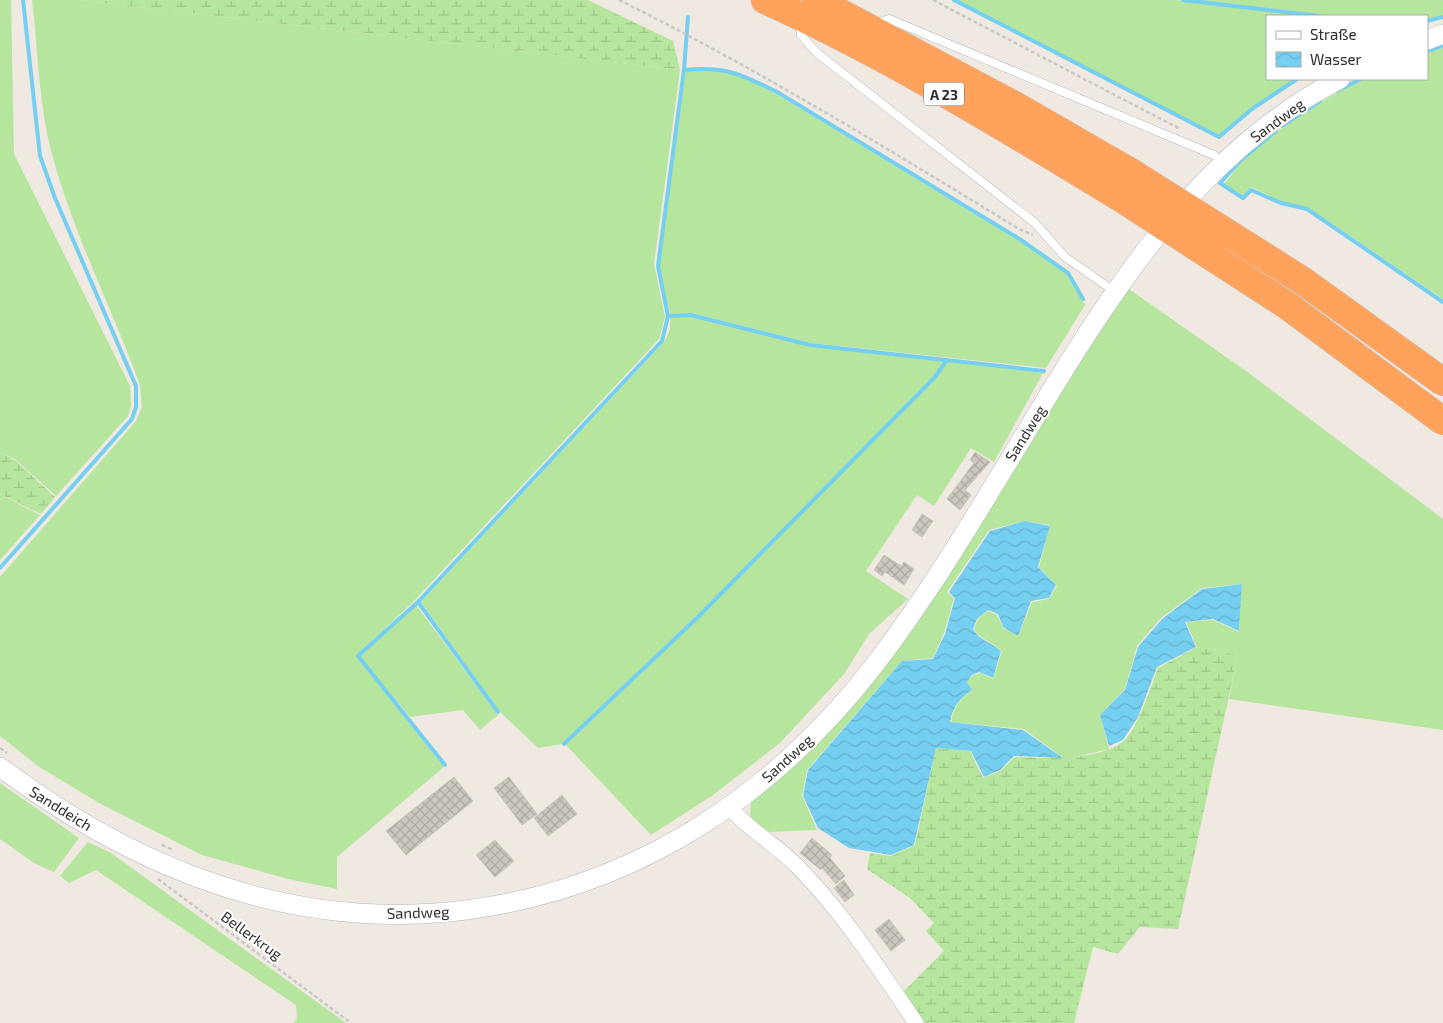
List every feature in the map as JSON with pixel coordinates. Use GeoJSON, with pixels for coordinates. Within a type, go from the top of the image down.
{"type":"FeatureCollection","features":[{"type":"Feature","properties":{"kind":"highway","name":"A 23"},"geometry":{"type":"LineString","coordinates":[[765,0],[807,8],[868,26],[1014,105],[1443,421]]}},
{"type":"Feature","properties":{"kind":"highway","name":"A 23"},"geometry":{"type":"LineString","coordinates":[[807,8],[1000,125],[1125,185],[1303,282],[1443,382]]}},
{"type":"Feature","properties":{"kind":"street"},"geometry":{"type":"LineString","coordinates":[[1428,40],[1443,34]]}},
{"type":"Feature","properties":{"kind":"street","name":"Sandweg"},"geometry":{"type":"LineString","coordinates":[[124,846],[152,850],[182,873],[235,891],[305,906],[380,914],[442,913],[500,905],[545,896],[598,878],[665,848],[730,808],[784,763],[821,726],[875,665],[928,590],[1084,337],[1139,257],[1222,164],[1267,125],[1338,80]]}},
{"type":"Feature","properties":{"kind":"street","name":"Sanddeich"},"geometry":{"type":"LineString","coordinates":[[4,760],[30,790],[124,846]]}},
{"type":"Feature","properties":{"kind":"street"},"geometry":{"type":"LineString","coordinates":[[730,808],[739,818],[796,865],[852,929],[916,1023]]}},
{"type":"Feature","properties":{"kind":"lane"},"geometry":{"type":"LineString","coordinates":[[807,8],[802,35],[817,54],[1035,223],[1066,257],[1115,291]]}},
{"type":"Feature","properties":{"kind":"lane"},"geometry":{"type":"LineString","coordinates":[[868,26],[889,19],[1214,155]]}},
{"type":"Feature","properties":{"kind":"path"},"geometry":{"type":"LineString","coordinates":[[619,0],[675,28],[894,152],[1019,229],[1052,243]]}},
{"type":"Feature","properties":{"kind":"path"},"geometry":{"type":"LineString","coordinates":[[933,0],[1184,132]]}},
{"type":"Feature","properties":{"kind":"path"},"geometry":{"type":"LineString","coordinates":[[0,748],[4,760]]}},
{"type":"Feature","properties":{"kind":"path"},"geometry":{"type":"LineString","coordinates":[[152,850],[181,854]]}},
{"type":"Feature","properties":{"kind":"path","name":"Bellerkrug"},"geometry":{"type":"LineString","coordinates":[[152,850],[157,878],[351,1023]]}},
{"type":"Feature","properties":{"kind":"green space"},"geometry":{"type":"Polygon","coordinates":[[[0,0],[11,0],[14,154],[130,386],[131,406],[128,416],[56,496],[16,460],[0,452],[0,0]]]}},
{"type":"Feature","properties":{"kind":"green space"},"geometry":{"type":"Polygon","coordinates":[[[32,0],[78,0],[680,70],[654,264],[665,317],[659,339],[413,602],[356,656],[444,767],[337,857],[337,889],[288,879],[202,855],[97,802],[38,766],[0,736],[0,577],[136,421],[142,407],[140,385],[82,242],[52,154],[44,116],[32,0]]]}},
{"type":"Feature","properties":{"kind":"green space"},"geometry":{"type":"Polygon","coordinates":[[[78,0],[588,0],[673,41],[680,70],[78,0]]]}},
{"type":"Feature","properties":{"kind":"green space"},"geometry":{"type":"Polygon","coordinates":[[[956,0],[1176,0],[1304,15],[1266,15],[1266,80],[1294,80],[1252,108],[1219,136],[956,0]]]}},
{"type":"Feature","properties":{"kind":"green space"},"geometry":{"type":"Polygon","coordinates":[[[1191,0],[1443,0],[1443,16],[1428,20],[1428,15],[1320,15],[1191,0]]]}},
{"type":"Feature","properties":{"kind":"green space"},"geometry":{"type":"Polygon","coordinates":[[[1443,48],[1443,299],[1309,208],[1283,202],[1251,187],[1243,195],[1224,184],[1242,161],[1281,129],[1329,97],[1364,80],[1428,80],[1428,53],[1443,48]]]}},
{"type":"Feature","properties":{"kind":"green space"},"geometry":{"type":"Polygon","coordinates":[[[708,69],[738,74],[776,94],[1019,241],[1066,274],[1085,305],[1046,368],[811,343],[692,313],[670,314],[659,266],[686,71],[708,69]]]}},
{"type":"Feature","properties":{"kind":"green space"},"geometry":{"type":"Polygon","coordinates":[[[1126,287],[1246,371],[1443,519],[1443,730],[1229,699],[1238,655],[1197,647],[1186,622],[1213,620],[1239,632],[1242,584],[1202,588],[1161,618],[1137,646],[1125,689],[1100,715],[1109,749],[1065,759],[1024,729],[951,722],[958,704],[972,690],[967,682],[972,676],[980,673],[993,679],[1002,651],[980,636],[974,629],[978,619],[988,611],[997,615],[1003,628],[1018,636],[1032,602],[1049,599],[1057,586],[1039,567],[1050,525],[1025,521],[989,530],[947,592],[954,598],[944,633],[933,658],[902,661],[807,770],[802,796],[817,830],[768,832],[750,817],[751,801],[937,593],[1126,287]]]}},
{"type":"Feature","properties":{"kind":"green space"},"geometry":{"type":"Polygon","coordinates":[[[691,316],[810,346],[944,361],[934,376],[697,616],[562,744],[538,748],[501,713],[421,602],[664,342],[670,330],[670,317],[691,316]]]}},
{"type":"Feature","properties":{"kind":"green space"},"geometry":{"type":"Polygon","coordinates":[[[947,361],[1043,373],[994,462],[971,448],[934,506],[917,495],[866,571],[908,599],[869,634],[844,674],[780,743],[713,795],[651,835],[566,745],[699,618],[936,378],[947,361]]]}},
{"type":"Feature","properties":{"kind":"green space"},"geometry":{"type":"Polygon","coordinates":[[[0,452],[16,461],[55,497],[41,514],[0,494],[0,452]]]}},
{"type":"Feature","properties":{"kind":"green space"},"geometry":{"type":"Polygon","coordinates":[[[0,494],[40,515],[0,560],[0,494]]]}},
{"type":"Feature","properties":{"kind":"green space"},"geometry":{"type":"Polygon","coordinates":[[[416,605],[498,715],[480,730],[463,710],[410,717],[360,657],[416,605]]]}},
{"type":"Feature","properties":{"kind":"green space"},"geometry":{"type":"Polygon","coordinates":[[[1197,647],[1238,655],[1178,929],[1140,927],[1118,954],[1093,947],[1074,1023],[922,1023],[902,993],[944,951],[926,931],[934,923],[910,898],[867,869],[870,853],[891,856],[915,845],[936,748],[970,751],[983,778],[1000,771],[1015,757],[1071,757],[1100,752],[1113,747],[1124,741],[1134,727],[1158,668],[1197,647]]]}},
{"type":"Feature","properties":{"kind":"green space"},"geometry":{"type":"Polygon","coordinates":[[[0,783],[79,838],[54,872],[34,863],[0,839],[0,783]]]}},
{"type":"Feature","properties":{"kind":"green space"},"geometry":{"type":"Polygon","coordinates":[[[88,842],[111,853],[346,1023],[293,1023],[297,1019],[296,1005],[96,870],[69,883],[60,876],[88,842]]]}},
{"type":"Feature","properties":{"kind":"water"},"geometry":{"type":"Polygon","coordinates":[[[1025,521],[1050,526],[1038,567],[1056,585],[1049,598],[1031,601],[1018,636],[1003,627],[998,614],[988,610],[977,619],[973,629],[976,633],[1001,651],[993,678],[979,672],[972,675],[967,682],[972,690],[957,704],[950,722],[1023,730],[1063,758],[1014,756],[1000,770],[984,777],[971,751],[936,748],[914,845],[891,855],[849,848],[818,828],[803,796],[808,770],[902,661],[933,659],[945,634],[955,598],[949,592],[990,531],[1025,521]]]}},
{"type":"Feature","properties":{"kind":"water"},"geometry":{"type":"Polygon","coordinates":[[[1242,584],[1239,631],[1213,619],[1185,622],[1196,647],[1157,667],[1138,717],[1123,740],[1109,746],[1100,715],[1125,690],[1138,647],[1162,619],[1202,589],[1242,584]]]}},
{"type":"Feature","properties":{"kind":"building"},"geometry":{"type":"Polygon","coordinates":[[[975,452],[990,462],[965,490],[971,495],[960,510],[947,499],[974,463],[970,460],[975,452]]]}},
{"type":"Feature","properties":{"kind":"building"},"geometry":{"type":"Polygon","coordinates":[[[922,514],[933,521],[922,537],[912,530],[922,514]]]}},
{"type":"Feature","properties":{"kind":"building"},"geometry":{"type":"Polygon","coordinates":[[[884,555],[901,566],[904,562],[914,569],[904,585],[885,572],[882,576],[874,570],[884,555]]]}},
{"type":"Feature","properties":{"kind":"building"},"geometry":{"type":"Polygon","coordinates":[[[454,777],[473,801],[406,855],[386,831],[454,777]]]}},
{"type":"Feature","properties":{"kind":"building"},"geometry":{"type":"Polygon","coordinates":[[[509,777],[537,814],[522,825],[494,788],[509,777]]]}},
{"type":"Feature","properties":{"kind":"building"},"geometry":{"type":"Polygon","coordinates":[[[562,795],[577,814],[548,836],[534,818],[562,795]]]}},
{"type":"Feature","properties":{"kind":"building"},"geometry":{"type":"Polygon","coordinates":[[[812,838],[832,855],[830,858],[845,876],[836,884],[822,868],[821,870],[800,853],[812,838]]]}},
{"type":"Feature","properties":{"kind":"building"},"geometry":{"type":"Polygon","coordinates":[[[495,840],[514,861],[495,877],[476,855],[495,840]]]}},
{"type":"Feature","properties":{"kind":"building"},"geometry":{"type":"Polygon","coordinates":[[[844,880],[854,895],[845,902],[834,888],[844,880]]]}},
{"type":"Feature","properties":{"kind":"building"},"geometry":{"type":"Polygon","coordinates":[[[889,919],[905,940],[891,951],[875,930],[889,919]]]}},
{"type":"Feature","properties":{"kind":"waterway"},"geometry":{"type":"LineString","coordinates":[[0,568],[132,419],[136,407],[136,386],[55,198],[40,156],[23,0]]}},
{"type":"Feature","properties":{"kind":"waterway"},"geometry":{"type":"LineString","coordinates":[[954,0],[1219,137],[1252,109],[1296,80]]}},
{"type":"Feature","properties":{"kind":"waterway"},"geometry":{"type":"LineString","coordinates":[[1183,0],[1311,15]]}},
{"type":"Feature","properties":{"kind":"waterway"},"geometry":{"type":"LineString","coordinates":[[498,712],[418,602],[662,341],[668,316],[658,266],[684,70],[688,17]]}},
{"type":"Feature","properties":{"kind":"waterway"},"geometry":{"type":"LineString","coordinates":[[1428,21],[1443,17]]}},
{"type":"Feature","properties":{"kind":"waterway"},"geometry":{"type":"LineString","coordinates":[[1428,51],[1443,46]]}},
{"type":"Feature","properties":{"kind":"waterway"},"geometry":{"type":"LineString","coordinates":[[684,70],[722,70],[743,76],[777,92],[1021,240],[1068,273],[1083,299]]}},
{"type":"Feature","properties":{"kind":"waterway"},"geometry":{"type":"LineString","coordinates":[[1337,91],[1359,80]]}},
{"type":"Feature","properties":{"kind":"waterway"},"geometry":{"type":"LineString","coordinates":[[1282,126],[1320,101]]}},
{"type":"Feature","properties":{"kind":"waterway"},"geometry":{"type":"LineString","coordinates":[[1276,131],[1241,160],[1220,183],[1243,198],[1251,190],[1281,203],[1307,209],[1443,302]]}},
{"type":"Feature","properties":{"kind":"waterway"},"geometry":{"type":"LineString","coordinates":[[668,316],[691,315],[810,345],[1044,371]]}},
{"type":"Feature","properties":{"kind":"waterway"},"geometry":{"type":"LineString","coordinates":[[564,744],[698,617],[935,377],[947,360]]}},
{"type":"Feature","properties":{"kind":"waterway"},"geometry":{"type":"LineString","coordinates":[[418,602],[358,656],[445,765]]}}]}
